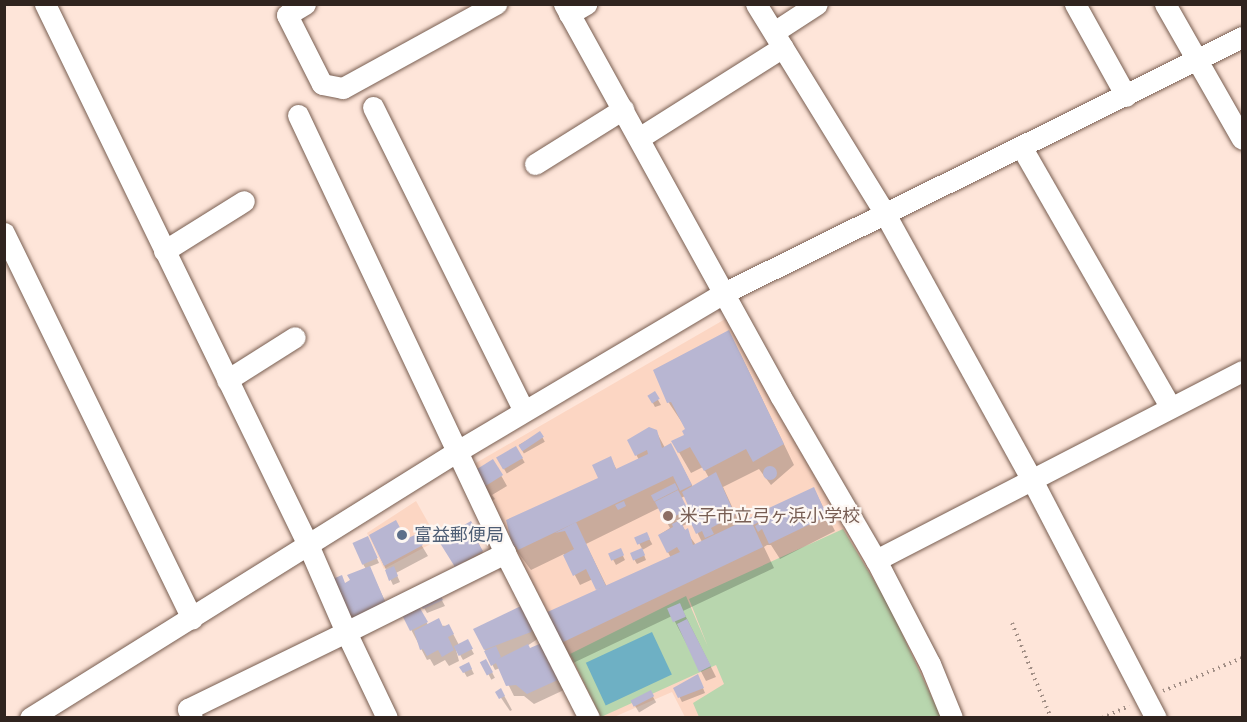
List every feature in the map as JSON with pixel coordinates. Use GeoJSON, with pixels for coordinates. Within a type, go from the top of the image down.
{"type":"FeatureCollection","features":[{"type":"Feature","properties":{"kind":"street"},"geometry":{"type":"LineString","coordinates":[[45,4],[309,547],[346,632],[387,717]]}},
{"type":"Feature","properties":{"kind":"street"},"geometry":{"type":"LineString","coordinates":[[305,4],[288,15],[322,84],[343,88],[496,4]]}},
{"type":"Feature","properties":{"kind":"street"},"geometry":{"type":"LineString","coordinates":[[756,4],[884,212],[1032,480],[1148,697],[1156,717]]}},
{"type":"Feature","properties":{"kind":"street"},"geometry":{"type":"LineString","coordinates":[[639,138],[778,40],[817,4]]}},
{"type":"Feature","properties":{"kind":"street"},"geometry":{"type":"LineString","coordinates":[[1075,4],[1126,96]]}},
{"type":"Feature","properties":{"kind":"street"},"geometry":{"type":"LineString","coordinates":[[1165,4],[1242,139]]}},
{"type":"Feature","properties":{"kind":"street"},"geometry":{"type":"LineString","coordinates":[[573,8],[623,109],[726,292],[781,397],[876,560],[930,664],[952,717]]}},
{"type":"Feature","properties":{"kind":"street"},"geometry":{"type":"LineString","coordinates":[[30,717],[53,712],[192,619],[456,452],[726,292],[884,212],[1022,148],[1242,37]]}},
{"type":"Feature","properties":{"kind":"street"},"geometry":{"type":"LineString","coordinates":[[373,106],[524,411]]}},
{"type":"Feature","properties":{"kind":"street"},"geometry":{"type":"LineString","coordinates":[[535,164],[623,109]]}},
{"type":"Feature","properties":{"kind":"street"},"geometry":{"type":"LineString","coordinates":[[298,115],[456,452],[589,717]]}},
{"type":"Feature","properties":{"kind":"street"},"geometry":{"type":"LineString","coordinates":[[1022,148],[1170,406]]}},
{"type":"Feature","properties":{"kind":"street"},"geometry":{"type":"LineString","coordinates":[[164,251],[244,201]]}},
{"type":"Feature","properties":{"kind":"street"},"geometry":{"type":"LineString","coordinates":[[4,233],[192,619]]}},
{"type":"Feature","properties":{"kind":"street"},"geometry":{"type":"LineString","coordinates":[[227,380],[295,337]]}},
{"type":"Feature","properties":{"kind":"street"},"geometry":{"type":"LineString","coordinates":[[876,560],[1170,406],[1242,371]]}},
{"type":"Feature","properties":{"kind":"street"},"geometry":{"type":"LineString","coordinates":[[192,717],[188,709],[505,553]]}},
{"type":"Feature","properties":{"kind":"path"},"geometry":{"type":"LineString","coordinates":[[1012,623],[1051,717]]}},
{"type":"Feature","properties":{"kind":"path"},"geometry":{"type":"LineString","coordinates":[[1102,717],[1242,658]]}},
{"type":"Feature","properties":{"kind":"shaded area","name":"米子市立弓ヶ浜小学校"},"geometry":{"type":"Polygon","coordinates":[[[727,318],[871,566],[945,717],[685,717],[672,692],[614,717],[594,717],[469,467],[727,318]]]}},
{"type":"Feature","properties":{"kind":"shaded area"},"geometry":{"type":"Polygon","coordinates":[[[416,501],[438,540],[384,569],[367,533],[416,501]]]}},
{"type":"Feature","properties":{"kind":"green space"},"geometry":{"type":"Polygon","coordinates":[[[843,529],[888,604],[941,717],[699,717],[693,703],[724,684],[716,665],[601,717],[570,654],[686,596],[708,647],[689,599],[843,529]]]}},
{"type":"Feature","properties":{"kind":"water"},"geometry":{"type":"Polygon","coordinates":[[[652,632],[672,675],[606,705],[586,663],[652,632]]]}},
{"type":"Feature","properties":{"kind":"building"},"geometry":{"type":"Polygon","coordinates":[[[729,330],[784,444],[753,462],[746,449],[704,471],[690,447],[678,453],[671,441],[684,435],[682,431],[685,429],[671,402],[667,403],[653,370],[729,330]]]}},
{"type":"Feature","properties":{"kind":"building"},"geometry":{"type":"Polygon","coordinates":[[[655,391],[660,399],[652,403],[647,396],[655,391]]]}},
{"type":"Feature","properties":{"kind":"building"},"geometry":{"type":"Polygon","coordinates":[[[649,427],[657,430],[662,448],[671,443],[692,485],[680,491],[673,476],[518,550],[516,546],[513,548],[506,520],[598,478],[592,465],[611,456],[616,469],[648,454],[647,450],[635,456],[627,440],[649,427]]]}},
{"type":"Feature","properties":{"kind":"building"},"geometry":{"type":"Polygon","coordinates":[[[540,431],[544,437],[522,451],[518,446],[540,431]]]}},
{"type":"Feature","properties":{"kind":"building"},"geometry":{"type":"Polygon","coordinates":[[[516,446],[523,458],[503,470],[496,458],[516,446]]]}},
{"type":"Feature","properties":{"kind":"building"},"geometry":{"type":"Polygon","coordinates":[[[493,459],[503,475],[484,487],[473,471],[493,459]]]}},
{"type":"Feature","properties":{"kind":"building"},"geometry":{"type":"Polygon","coordinates":[[[767,466],[773,466],[777,473],[773,480],[767,480],[763,476],[763,470],[767,466]]]}},
{"type":"Feature","properties":{"kind":"building"},"geometry":{"type":"Polygon","coordinates":[[[716,472],[735,515],[711,528],[714,534],[705,538],[702,531],[696,534],[689,519],[693,517],[682,492],[716,472]]]}},
{"type":"Feature","properties":{"kind":"building"},"geometry":{"type":"Polygon","coordinates":[[[675,483],[678,489],[654,501],[651,495],[675,483]]]}},
{"type":"Feature","properties":{"kind":"building"},"geometry":{"type":"Polygon","coordinates":[[[814,487],[827,516],[769,544],[762,529],[758,532],[755,526],[760,523],[756,514],[814,487]]]}},
{"type":"Feature","properties":{"kind":"building"},"geometry":{"type":"Polygon","coordinates":[[[678,490],[688,510],[665,521],[655,502],[678,490]]]}},
{"type":"Feature","properties":{"kind":"building"},"geometry":{"type":"Polygon","coordinates":[[[624,501],[626,506],[618,510],[615,505],[624,501]]]}},
{"type":"Feature","properties":{"kind":"building"},"geometry":{"type":"Polygon","coordinates":[[[756,515],[759,522],[753,525],[763,547],[557,645],[543,614],[680,552],[677,547],[667,553],[658,535],[673,527],[672,524],[680,520],[685,530],[688,528],[693,545],[756,515]]]}},
{"type":"Feature","properties":{"kind":"building"},"geometry":{"type":"Polygon","coordinates":[[[396,520],[406,539],[417,534],[423,545],[384,566],[369,535],[396,520]]]}},
{"type":"Feature","properties":{"kind":"building"},"geometry":{"type":"Polygon","coordinates":[[[471,521],[476,530],[472,533],[483,551],[455,567],[438,540],[471,521]]]}},
{"type":"Feature","properties":{"kind":"building"},"geometry":{"type":"Polygon","coordinates":[[[576,522],[606,586],[596,590],[586,569],[573,576],[563,555],[574,549],[565,531],[555,533],[576,522]]]}},
{"type":"Feature","properties":{"kind":"building"},"geometry":{"type":"Polygon","coordinates":[[[647,532],[650,539],[637,545],[634,537],[647,532]]]}},
{"type":"Feature","properties":{"kind":"building"},"geometry":{"type":"Polygon","coordinates":[[[368,536],[378,558],[362,565],[352,543],[368,536]]]}},
{"type":"Feature","properties":{"kind":"building"},"geometry":{"type":"Polygon","coordinates":[[[621,548],[624,555],[611,561],[608,553],[621,548]]]}},
{"type":"Feature","properties":{"kind":"building"},"geometry":{"type":"Polygon","coordinates":[[[642,548],[645,555],[633,560],[630,553],[642,548]]]}},
{"type":"Feature","properties":{"kind":"building"},"geometry":{"type":"Polygon","coordinates":[[[370,566],[386,604],[345,624],[328,581],[342,575],[345,583],[350,580],[347,575],[370,566]]]}},
{"type":"Feature","properties":{"kind":"building"},"geometry":{"type":"Polygon","coordinates":[[[394,566],[398,576],[389,581],[385,570],[394,566]]]}},
{"type":"Feature","properties":{"kind":"building"},"geometry":{"type":"Polygon","coordinates":[[[439,593],[443,600],[423,609],[419,603],[439,593]]]}},
{"type":"Feature","properties":{"kind":"building"},"geometry":{"type":"Polygon","coordinates":[[[417,603],[428,622],[410,631],[402,615],[417,603]]]}},
{"type":"Feature","properties":{"kind":"building"},"geometry":{"type":"Polygon","coordinates":[[[680,603],[686,617],[673,622],[667,608],[680,603]]]}},
{"type":"Feature","properties":{"kind":"building"},"geometry":{"type":"Polygon","coordinates":[[[525,604],[534,626],[531,632],[484,650],[473,629],[525,604]]]}},
{"type":"Feature","properties":{"kind":"building"},"geometry":{"type":"Polygon","coordinates":[[[439,618],[443,627],[449,624],[454,634],[448,637],[454,650],[442,657],[438,650],[427,656],[423,649],[420,650],[414,631],[439,618]]]}},
{"type":"Feature","properties":{"kind":"building"},"geometry":{"type":"Polygon","coordinates":[[[687,619],[711,666],[699,672],[677,624],[687,619]]]}},
{"type":"Feature","properties":{"kind":"building"},"geometry":{"type":"Polygon","coordinates":[[[468,639],[473,649],[459,656],[454,646],[468,639]]]}},
{"type":"Feature","properties":{"kind":"building"},"geometry":{"type":"Polygon","coordinates":[[[544,642],[562,678],[527,694],[516,685],[506,686],[496,663],[491,666],[484,651],[496,646],[501,657],[498,659],[528,644],[530,648],[544,642]]]}},
{"type":"Feature","properties":{"kind":"building"},"geometry":{"type":"Polygon","coordinates":[[[486,659],[493,672],[487,676],[480,662],[486,659]]]}},
{"type":"Feature","properties":{"kind":"building"},"geometry":{"type":"Polygon","coordinates":[[[469,662],[472,669],[463,673],[459,667],[469,662]]]}},
{"type":"Feature","properties":{"kind":"building"},"geometry":{"type":"Polygon","coordinates":[[[698,674],[704,688],[678,698],[673,688],[698,674]]]}},
{"type":"Feature","properties":{"kind":"building"},"geometry":{"type":"Polygon","coordinates":[[[501,688],[505,696],[499,699],[495,692],[501,688]]]}},
{"type":"Feature","properties":{"kind":"building"},"geometry":{"type":"Polygon","coordinates":[[[651,690],[654,696],[634,707],[631,700],[651,690]]]}},
{"type":"Feature","properties":{"kind":"place","name":"米子市立弓ヶ浜小学校"},"geometry":{"type":"Point","coordinates":[668,516]}},
{"type":"Feature","properties":{"kind":"place","name":"富益郵便局"},"geometry":{"type":"Point","coordinates":[402,535]}}]}
